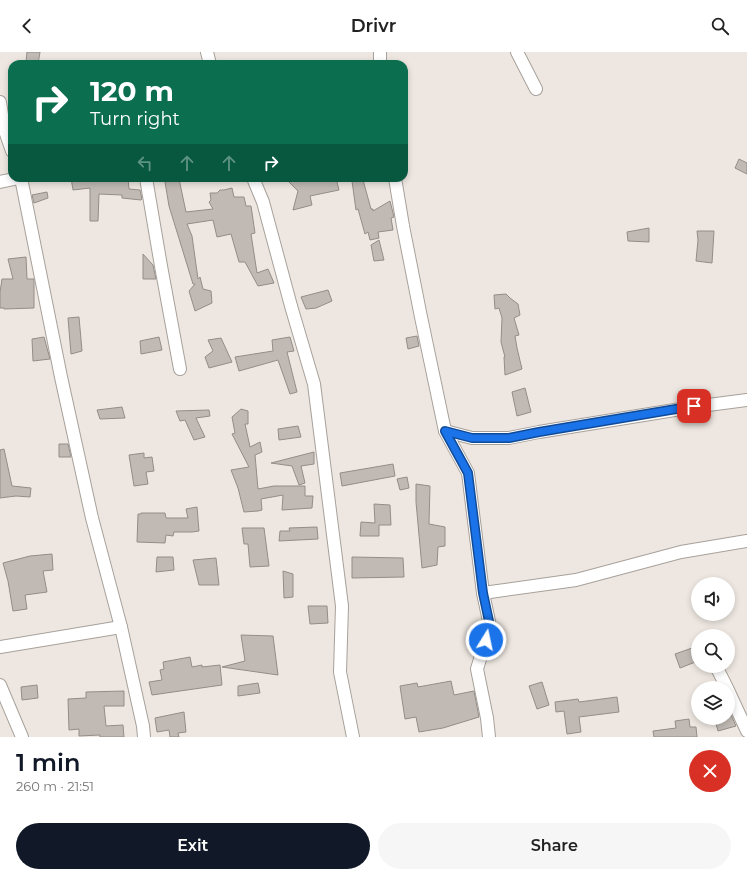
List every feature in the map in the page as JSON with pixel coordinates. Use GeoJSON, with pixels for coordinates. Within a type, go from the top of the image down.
{"type":"FeatureCollection","features":[{"type":"Feature","properties":{"kind":"street"},"geometry":{"type":"LineString","coordinates":[[517,52],[536,89]]}},
{"type":"Feature","properties":{"kind":"street"},"geometry":{"type":"LineString","coordinates":[[0,102],[4,128],[8,140]]}},
{"type":"Feature","properties":{"kind":"street"},"geometry":{"type":"LineString","coordinates":[[21,182],[92,518],[121,627],[143,726],[144,737]]}},
{"type":"Feature","properties":{"kind":"street"},"geometry":{"type":"LineString","coordinates":[[147,182],[180,369]]}},
{"type":"Feature","properties":{"kind":"street"},"geometry":{"type":"LineString","coordinates":[[255,182],[263,202],[314,384],[342,606],[340,672],[353,737]]}},
{"type":"Feature","properties":{"kind":"street"},"geometry":{"type":"LineString","coordinates":[[396,182],[410,264],[445,431],[468,473],[483,593],[490,626],[477,669],[487,718],[489,737]]}},
{"type":"Feature","properties":{"kind":"street"},"geometry":{"type":"LineString","coordinates":[[445,431],[472,438],[509,438],[694,406],[747,400]]}},
{"type":"Feature","properties":{"kind":"street"},"geometry":{"type":"LineString","coordinates":[[483,593],[576,580],[681,552],[747,541]]}},
{"type":"Feature","properties":{"kind":"street"},"geometry":{"type":"LineString","coordinates":[[0,648],[121,627]]}},
{"type":"Feature","properties":{"kind":"street"},"geometry":{"type":"LineString","coordinates":[[0,685],[22,737]]}},
{"type":"Feature","properties":{"kind":"street"},"geometry":{"type":"LineString","coordinates":[[735,706],[747,731]]}},
{"type":"Feature","properties":{"kind":"building"},"geometry":{"type":"Polygon","coordinates":[[[27,52],[40,52],[39,60],[26,60],[27,52]]]}},
{"type":"Feature","properties":{"kind":"building"},"geometry":{"type":"Polygon","coordinates":[[[739,159],[747,163],[747,174],[735,168],[739,159]]]}},
{"type":"Feature","properties":{"kind":"building"},"geometry":{"type":"Polygon","coordinates":[[[72,182],[128,182],[129,189],[140,190],[142,199],[122,198],[122,195],[99,194],[98,221],[90,221],[90,188],[73,190],[72,182]]]}},
{"type":"Feature","properties":{"kind":"building"},"geometry":{"type":"Polygon","coordinates":[[[165,182],[180,182],[186,212],[213,209],[209,202],[211,200],[210,193],[217,193],[220,190],[232,188],[234,197],[244,197],[246,206],[251,206],[255,233],[251,234],[257,273],[268,269],[274,283],[258,286],[245,262],[239,262],[231,234],[217,237],[213,220],[187,224],[192,236],[198,279],[200,277],[203,289],[211,291],[212,303],[195,311],[189,291],[195,284],[193,284],[169,206],[165,182]]]}},
{"type":"Feature","properties":{"kind":"building"},"geometry":{"type":"Polygon","coordinates":[[[289,182],[337,182],[339,190],[310,196],[312,205],[293,210],[298,191],[289,182]]]}},
{"type":"Feature","properties":{"kind":"building"},"geometry":{"type":"Polygon","coordinates":[[[352,182],[364,182],[371,209],[373,209],[373,211],[390,201],[394,217],[391,218],[393,230],[378,232],[379,238],[370,240],[368,232],[365,234],[358,209],[356,210],[352,182]]]}},
{"type":"Feature","properties":{"kind":"building"},"geometry":{"type":"Polygon","coordinates":[[[47,192],[48,198],[34,203],[32,195],[47,192]]]}},
{"type":"Feature","properties":{"kind":"building"},"geometry":{"type":"Polygon","coordinates":[[[649,228],[649,242],[628,241],[627,232],[649,228]]]}},
{"type":"Feature","properties":{"kind":"building"},"geometry":{"type":"Polygon","coordinates":[[[697,231],[714,231],[712,263],[696,261],[698,240],[697,231]]]}},
{"type":"Feature","properties":{"kind":"building"},"geometry":{"type":"Polygon","coordinates":[[[379,240],[384,260],[374,261],[371,245],[379,240]]]}},
{"type":"Feature","properties":{"kind":"building"},"geometry":{"type":"Polygon","coordinates":[[[143,254],[153,265],[156,279],[143,279],[143,254]]]}},
{"type":"Feature","properties":{"kind":"building"},"geometry":{"type":"Polygon","coordinates":[[[26,257],[27,279],[34,279],[34,308],[0,308],[2,279],[13,279],[8,259],[26,257]]]}},
{"type":"Feature","properties":{"kind":"building"},"geometry":{"type":"Polygon","coordinates":[[[328,290],[332,301],[316,308],[306,309],[301,297],[328,290]]]}},
{"type":"Feature","properties":{"kind":"building"},"geometry":{"type":"Polygon","coordinates":[[[506,294],[518,304],[520,315],[514,318],[519,335],[515,336],[522,369],[505,375],[505,357],[501,342],[502,318],[499,308],[495,309],[494,295],[506,294]]]}},
{"type":"Feature","properties":{"kind":"building"},"geometry":{"type":"Polygon","coordinates":[[[79,317],[82,351],[71,354],[68,318],[79,317]]]}},
{"type":"Feature","properties":{"kind":"building"},"geometry":{"type":"Polygon","coordinates":[[[417,336],[419,346],[408,349],[406,338],[417,336]]]}},
{"type":"Feature","properties":{"kind":"building"},"geometry":{"type":"Polygon","coordinates":[[[44,337],[50,359],[33,361],[32,339],[44,337]]]}},
{"type":"Feature","properties":{"kind":"building"},"geometry":{"type":"Polygon","coordinates":[[[159,337],[162,350],[141,354],[140,341],[159,337]]]}},
{"type":"Feature","properties":{"kind":"building"},"geometry":{"type":"Polygon","coordinates":[[[290,337],[294,351],[287,352],[297,392],[290,394],[278,360],[239,371],[235,357],[273,351],[272,340],[290,337]]]}},
{"type":"Feature","properties":{"kind":"building"},"geometry":{"type":"Polygon","coordinates":[[[221,338],[232,362],[209,368],[205,357],[213,351],[208,340],[221,338]]]}},
{"type":"Feature","properties":{"kind":"building"},"geometry":{"type":"Polygon","coordinates":[[[525,388],[531,412],[517,416],[512,392],[525,388]]]}},
{"type":"Feature","properties":{"kind":"building"},"geometry":{"type":"Polygon","coordinates":[[[122,407],[125,418],[100,419],[97,410],[122,407]]]}},
{"type":"Feature","properties":{"kind":"building"},"geometry":{"type":"Polygon","coordinates":[[[241,409],[248,411],[248,424],[245,424],[250,447],[260,442],[262,452],[255,455],[258,489],[274,486],[305,486],[305,496],[313,496],[312,508],[282,510],[283,495],[261,499],[262,510],[244,512],[238,488],[231,470],[249,467],[232,434],[235,433],[232,417],[241,409]]]}},
{"type":"Feature","properties":{"kind":"building"},"geometry":{"type":"Polygon","coordinates":[[[209,410],[210,416],[196,418],[205,437],[194,440],[185,420],[180,421],[176,411],[209,410]]]}},
{"type":"Feature","properties":{"kind":"building"},"geometry":{"type":"Polygon","coordinates":[[[298,426],[301,437],[279,440],[278,429],[298,426]]]}},
{"type":"Feature","properties":{"kind":"building"},"geometry":{"type":"Polygon","coordinates":[[[59,444],[68,444],[71,457],[59,457],[59,444]]]}},
{"type":"Feature","properties":{"kind":"building"},"geometry":{"type":"Polygon","coordinates":[[[4,449],[12,486],[31,488],[30,497],[16,496],[0,498],[0,450],[4,449]]]}},
{"type":"Feature","properties":{"kind":"building"},"geometry":{"type":"Polygon","coordinates":[[[314,452],[314,464],[301,466],[305,483],[299,485],[292,466],[271,463],[314,452]]]}},
{"type":"Feature","properties":{"kind":"building"},"geometry":{"type":"Polygon","coordinates":[[[144,453],[144,458],[152,457],[154,471],[146,472],[148,484],[134,486],[129,455],[144,453]]]}},
{"type":"Feature","properties":{"kind":"building"},"geometry":{"type":"Polygon","coordinates":[[[393,464],[395,476],[342,486],[340,473],[393,464]]]}},
{"type":"Feature","properties":{"kind":"building"},"geometry":{"type":"Polygon","coordinates":[[[407,477],[409,488],[400,490],[397,479],[407,477]]]}},
{"type":"Feature","properties":{"kind":"building"},"geometry":{"type":"Polygon","coordinates":[[[416,484],[430,486],[429,524],[445,527],[445,546],[438,547],[437,565],[422,568],[416,502],[416,484]]]}},
{"type":"Feature","properties":{"kind":"building"},"geometry":{"type":"Polygon","coordinates":[[[374,504],[390,505],[391,525],[379,525],[379,536],[360,536],[361,522],[375,523],[374,504]]]}},
{"type":"Feature","properties":{"kind":"building"},"geometry":{"type":"Polygon","coordinates":[[[197,507],[199,531],[174,532],[173,536],[166,535],[165,543],[137,542],[138,514],[165,513],[166,518],[188,518],[186,509],[197,507]]]}},
{"type":"Feature","properties":{"kind":"building"},"geometry":{"type":"Polygon","coordinates":[[[317,527],[318,539],[279,541],[280,531],[290,531],[289,528],[317,527]]]}},
{"type":"Feature","properties":{"kind":"building"},"geometry":{"type":"Polygon","coordinates":[[[242,528],[264,528],[269,566],[250,567],[248,544],[244,544],[242,528]]]}},
{"type":"Feature","properties":{"kind":"building"},"geometry":{"type":"Polygon","coordinates":[[[52,554],[53,570],[43,571],[47,592],[25,595],[27,609],[13,611],[8,581],[3,563],[30,556],[52,554]]]}},
{"type":"Feature","properties":{"kind":"building"},"geometry":{"type":"Polygon","coordinates":[[[157,557],[173,557],[174,570],[156,572],[157,557]]]}},
{"type":"Feature","properties":{"kind":"building"},"geometry":{"type":"Polygon","coordinates":[[[352,557],[403,558],[404,577],[352,578],[352,557]]]}},
{"type":"Feature","properties":{"kind":"building"},"geometry":{"type":"Polygon","coordinates":[[[216,558],[219,585],[199,585],[193,560],[216,558]]]}},
{"type":"Feature","properties":{"kind":"building"},"geometry":{"type":"Polygon","coordinates":[[[283,571],[293,574],[293,597],[284,598],[283,571]]]}},
{"type":"Feature","properties":{"kind":"building"},"geometry":{"type":"Polygon","coordinates":[[[308,606],[327,606],[328,623],[310,624],[308,606]]]}},
{"type":"Feature","properties":{"kind":"building"},"geometry":{"type":"Polygon","coordinates":[[[241,635],[273,636],[278,675],[222,667],[245,661],[241,635]]]}},
{"type":"Feature","properties":{"kind":"building"},"geometry":{"type":"Polygon","coordinates":[[[691,648],[691,664],[680,668],[675,654],[691,648]]]}},
{"type":"Feature","properties":{"kind":"building"},"geometry":{"type":"Polygon","coordinates":[[[190,657],[192,667],[202,665],[202,667],[220,665],[222,685],[152,695],[149,682],[162,680],[160,670],[164,669],[163,662],[190,657]]]}},
{"type":"Feature","properties":{"kind":"building"},"geometry":{"type":"Polygon","coordinates":[[[451,681],[454,695],[474,691],[479,717],[443,728],[419,732],[416,717],[405,719],[400,686],[417,683],[418,687],[451,681]]]}},
{"type":"Feature","properties":{"kind":"building"},"geometry":{"type":"Polygon","coordinates":[[[542,682],[549,705],[537,709],[529,686],[542,682]]]}},
{"type":"Feature","properties":{"kind":"building"},"geometry":{"type":"Polygon","coordinates":[[[258,683],[260,693],[238,696],[238,686],[258,683]]]}},
{"type":"Feature","properties":{"kind":"building"},"geometry":{"type":"Polygon","coordinates":[[[37,685],[38,698],[22,700],[21,687],[37,685]]]}},
{"type":"Feature","properties":{"kind":"building"},"geometry":{"type":"Polygon","coordinates":[[[124,691],[124,706],[104,706],[106,726],[123,725],[124,737],[100,737],[100,735],[79,736],[79,729],[69,730],[68,699],[86,698],[86,692],[124,691]]]}},
{"type":"Feature","properties":{"kind":"building"},"geometry":{"type":"Polygon","coordinates":[[[617,697],[619,712],[579,717],[581,732],[567,734],[564,711],[556,712],[555,702],[578,699],[579,702],[617,697]]]}},
{"type":"Feature","properties":{"kind":"building"},"geometry":{"type":"Polygon","coordinates":[[[184,712],[186,732],[178,733],[179,737],[170,737],[169,730],[157,732],[155,718],[184,712]]]}},
{"type":"Feature","properties":{"kind":"building"},"geometry":{"type":"Polygon","coordinates":[[[689,719],[690,727],[696,727],[697,737],[654,737],[653,731],[676,728],[675,721],[689,719]]]}},
{"type":"Feature","properties":{"kind":"building"},"geometry":{"type":"Polygon","coordinates":[[[735,724],[736,726],[718,731],[716,725],[735,724]]]}},
{"type":"Feature","properties":{"kind":"route"},"geometry":{"type":"LineString","coordinates":[[486,640],[490,626],[483,593],[468,473],[445,431],[472,438],[509,438],[694,406]]}}]}
